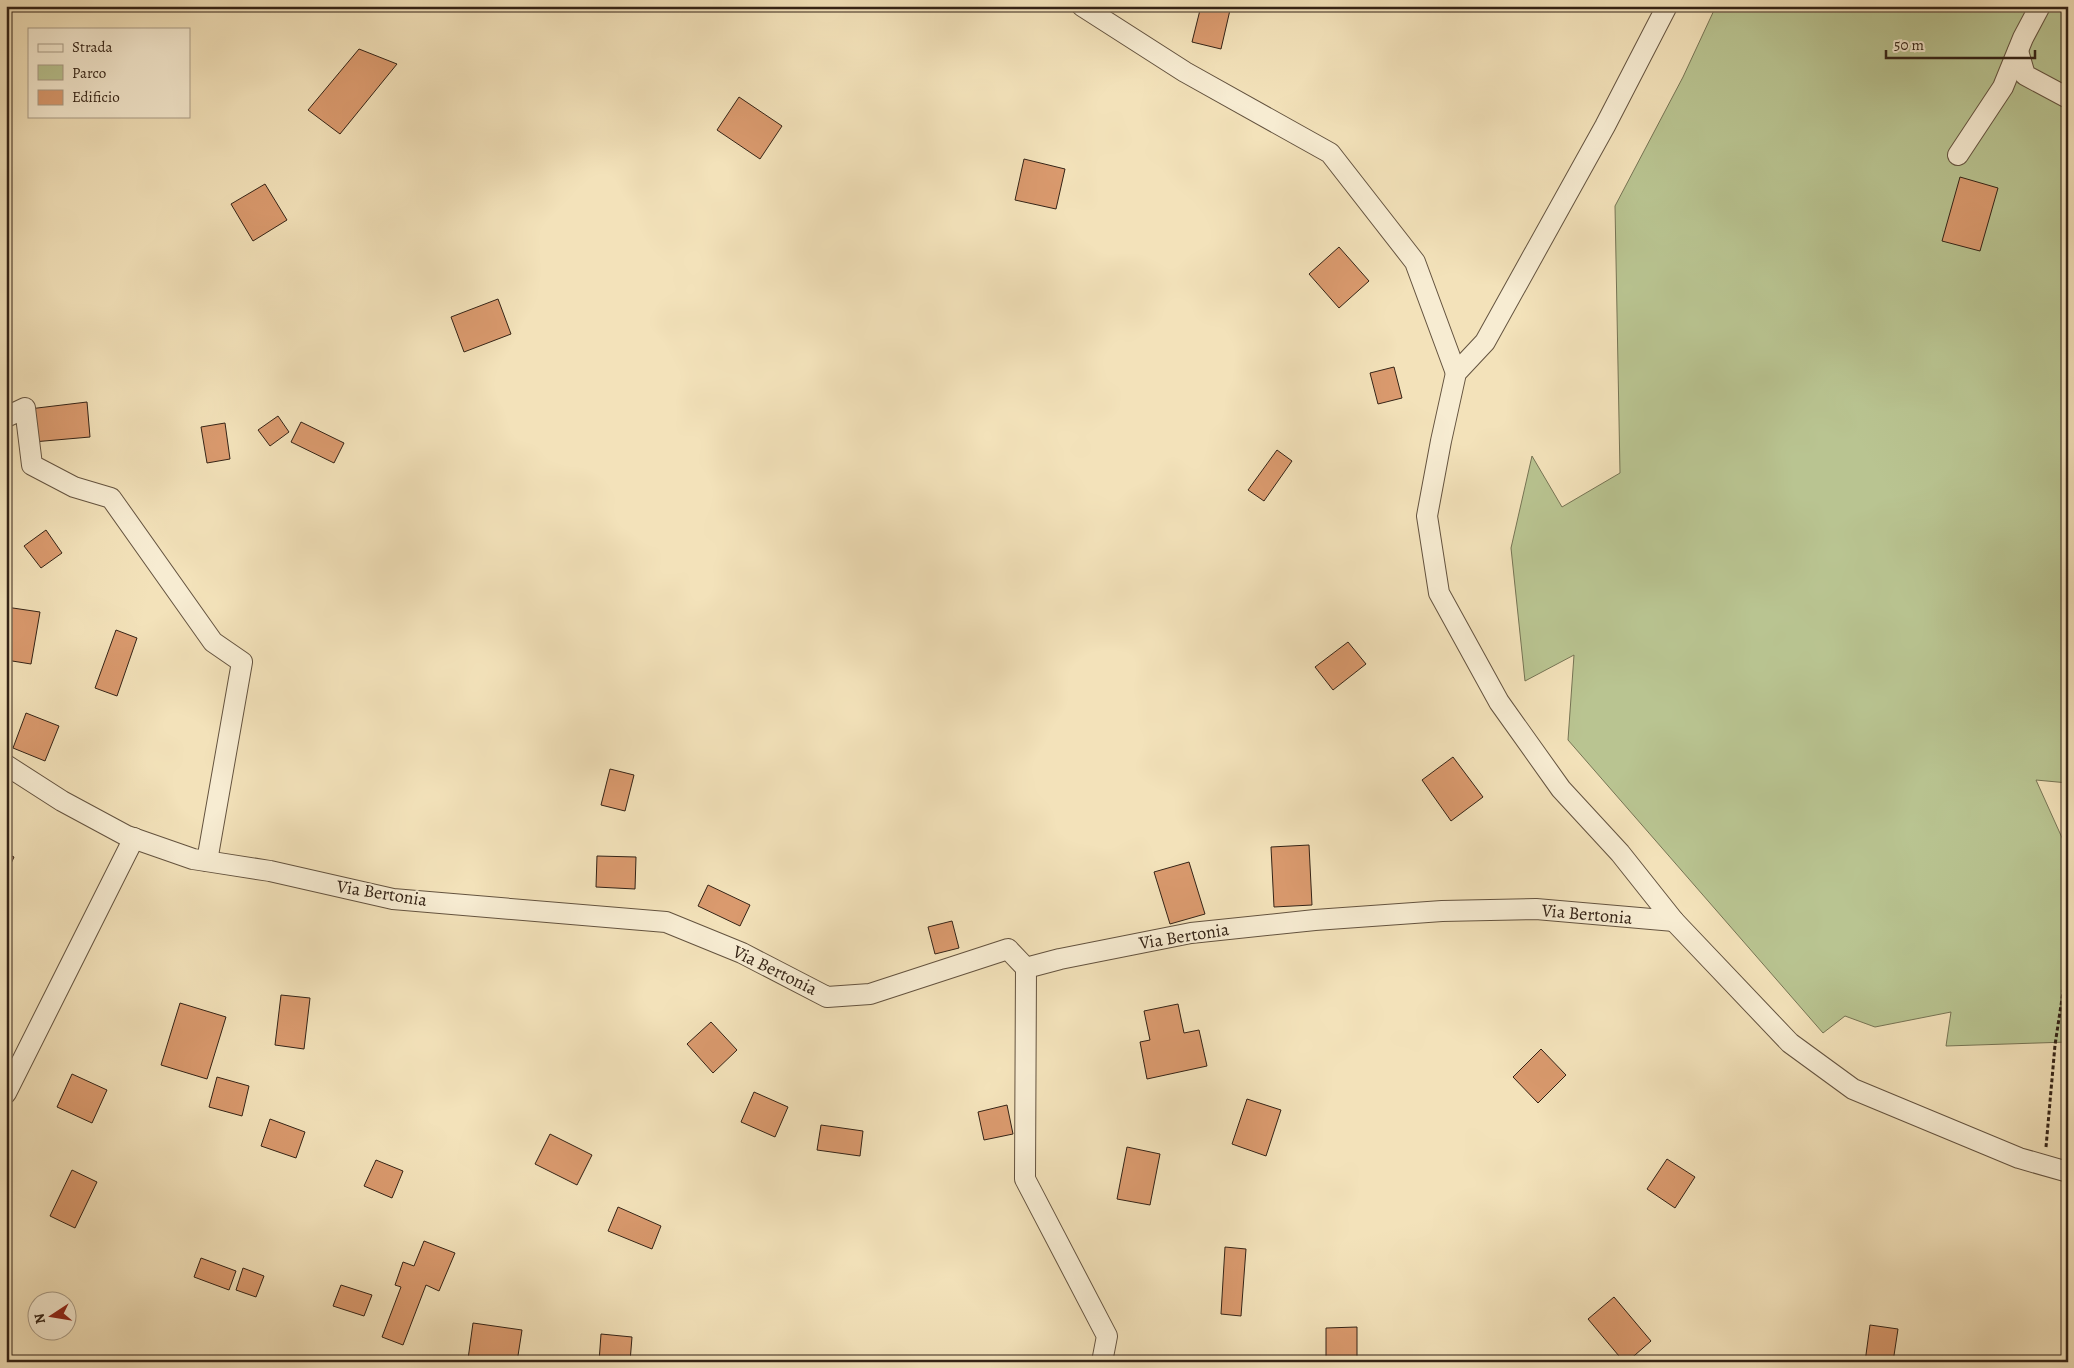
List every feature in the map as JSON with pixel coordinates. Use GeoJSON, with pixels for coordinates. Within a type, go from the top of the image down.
{"type":"FeatureCollection","features":[{"type":"Feature","properties":{"kind":"street"},"geometry":{"type":"LineString","coordinates":[[1082,6],[1184,72],[1330,153],[1415,262],[1456,373]]}},
{"type":"Feature","properties":{"kind":"street"},"geometry":{"type":"LineString","coordinates":[[1667,6],[1605,126],[1486,342],[1456,373],[1441,441],[1428,516],[1439,593],[1504,710],[1561,789],[1620,854],[1674,921],[1790,1043],[1853,1089],[2019,1158],[2068,1172]]}},
{"type":"Feature","properties":{"kind":"street"},"geometry":{"type":"LineString","coordinates":[[1958,154],[2003,87],[2040,6]]}},
{"type":"Feature","properties":{"kind":"street"},"geometry":{"type":"LineString","coordinates":[[2018,51],[2025,75],[2068,98]]}},
{"type":"Feature","properties":{"kind":"street"},"geometry":{"type":"LineString","coordinates":[[6,417],[25,408],[32,465],[74,486],[111,498],[213,642],[242,662],[207,861]]}},
{"type":"Feature","properties":{"kind":"street","name":"Via Bertonia"},"geometry":{"type":"LineString","coordinates":[[6,765],[62,801],[134,838],[193,859],[270,871],[393,899],[666,922],[742,953],[828,997],[870,994],[1008,948],[1026,968],[1060,959],[1191,933],[1334,918],[1442,911],[1536,909],[1674,921]]}},
{"type":"Feature","properties":{"kind":"street"},"geometry":{"type":"LineString","coordinates":[[6,1092],[134,838]]}},
{"type":"Feature","properties":{"kind":"street"},"geometry":{"type":"LineString","coordinates":[[1026,968],[1025,1179],[1107,1336],[1102,1362]]}},
{"type":"Feature","properties":{"kind":"path"},"geometry":{"type":"LineString","coordinates":[[2045,1166],[2048,1109],[2068,959]]}},
{"type":"Feature","properties":{"kind":"green space"},"geometry":{"type":"Polygon","coordinates":[[[1716,6],[2068,6],[2068,783],[2036,780],[2068,851],[2068,1042],[1946,1046],[1951,1012],[1875,1027],[1845,1016],[1823,1033],[1568,740],[1574,655],[1525,681],[1511,548],[1532,456],[1562,507],[1620,473],[1615,206],[1683,77],[1716,6]]]}},
{"type":"Feature","properties":{"kind":"building"},"geometry":{"type":"Polygon","coordinates":[[[1201,6],[1214,6],[1230,10],[1221,49],[1192,42],[1201,6]]]}},
{"type":"Feature","properties":{"kind":"building"},"geometry":{"type":"Polygon","coordinates":[[[359,49],[397,64],[340,134],[308,110],[359,49]]]}},
{"type":"Feature","properties":{"kind":"building"},"geometry":{"type":"Polygon","coordinates":[[[739,97],[782,126],[760,159],[717,130],[739,97]]]}},
{"type":"Feature","properties":{"kind":"building"},"geometry":{"type":"Polygon","coordinates":[[[1024,159],[1065,169],[1056,209],[1015,200],[1024,159]]]}},
{"type":"Feature","properties":{"kind":"building"},"geometry":{"type":"Polygon","coordinates":[[[1960,177],[1998,188],[1980,251],[1942,241],[1960,177]]]}},
{"type":"Feature","properties":{"kind":"building"},"geometry":{"type":"Polygon","coordinates":[[[265,184],[287,220],[253,241],[231,204],[265,184]]]}},
{"type":"Feature","properties":{"kind":"building"},"geometry":{"type":"Polygon","coordinates":[[[1339,247],[1369,281],[1339,308],[1309,274],[1339,247]]]}},
{"type":"Feature","properties":{"kind":"building"},"geometry":{"type":"Polygon","coordinates":[[[498,299],[511,334],[464,352],[451,317],[498,299]]]}},
{"type":"Feature","properties":{"kind":"building"},"geometry":{"type":"Polygon","coordinates":[[[1394,367],[1402,398],[1378,404],[1370,373],[1394,367]]]}},
{"type":"Feature","properties":{"kind":"building"},"geometry":{"type":"Polygon","coordinates":[[[87,402],[90,437],[33,442],[29,409],[87,402]]]}},
{"type":"Feature","properties":{"kind":"building"},"geometry":{"type":"Polygon","coordinates":[[[278,416],[289,432],[270,446],[258,430],[278,416]]]}},
{"type":"Feature","properties":{"kind":"building"},"geometry":{"type":"Polygon","coordinates":[[[301,422],[344,443],[334,463],[291,442],[301,422]]]}},
{"type":"Feature","properties":{"kind":"building"},"geometry":{"type":"Polygon","coordinates":[[[225,423],[230,459],[207,463],[201,427],[225,423]]]}},
{"type":"Feature","properties":{"kind":"building"},"geometry":{"type":"Polygon","coordinates":[[[1277,450],[1292,461],[1264,501],[1248,490],[1277,450]]]}},
{"type":"Feature","properties":{"kind":"building"},"geometry":{"type":"Polygon","coordinates":[[[46,530],[62,553],[41,568],[24,546],[46,530]]]}},
{"type":"Feature","properties":{"kind":"building"},"geometry":{"type":"Polygon","coordinates":[[[6,607],[40,612],[31,664],[6,660],[6,607]]]}},
{"type":"Feature","properties":{"kind":"building"},"geometry":{"type":"Polygon","coordinates":[[[116,630],[137,638],[117,696],[95,688],[116,630]]]}},
{"type":"Feature","properties":{"kind":"building"},"geometry":{"type":"Polygon","coordinates":[[[1348,642],[1366,664],[1333,690],[1315,667],[1348,642]]]}},
{"type":"Feature","properties":{"kind":"building"},"geometry":{"type":"Polygon","coordinates":[[[26,713],[59,726],[45,761],[13,748],[26,713]]]}},
{"type":"Feature","properties":{"kind":"building"},"geometry":{"type":"Polygon","coordinates":[[[1453,757],[1483,797],[1451,821],[1422,780],[1453,757]]]}},
{"type":"Feature","properties":{"kind":"building"},"geometry":{"type":"Polygon","coordinates":[[[610,769],[634,775],[625,811],[601,805],[610,769]]]}},
{"type":"Feature","properties":{"kind":"building"},"geometry":{"type":"Polygon","coordinates":[[[1309,845],[1312,905],[1274,907],[1271,847],[1309,845]]]}},
{"type":"Feature","properties":{"kind":"building"},"geometry":{"type":"Polygon","coordinates":[[[6,853],[14,857],[6,874],[6,853]]]}},
{"type":"Feature","properties":{"kind":"building"},"geometry":{"type":"Polygon","coordinates":[[[597,856],[636,857],[635,889],[596,887],[597,856]]]}},
{"type":"Feature","properties":{"kind":"building"},"geometry":{"type":"Polygon","coordinates":[[[1189,862],[1205,914],[1170,924],[1154,872],[1189,862]]]}},
{"type":"Feature","properties":{"kind":"building"},"geometry":{"type":"Polygon","coordinates":[[[708,885],[750,905],[740,926],[698,906],[708,885]]]}},
{"type":"Feature","properties":{"kind":"building"},"geometry":{"type":"Polygon","coordinates":[[[952,921],[959,948],[935,954],[928,927],[952,921]]]}},
{"type":"Feature","properties":{"kind":"building"},"geometry":{"type":"Polygon","coordinates":[[[281,995],[310,998],[304,1049],[275,1045],[281,995]]]}},
{"type":"Feature","properties":{"kind":"building"},"geometry":{"type":"Polygon","coordinates":[[[180,1003],[226,1017],[207,1079],[161,1065],[180,1003]]]}},
{"type":"Feature","properties":{"kind":"building"},"geometry":{"type":"Polygon","coordinates":[[[1178,1004],[1184,1033],[1199,1030],[1207,1066],[1147,1079],[1140,1042],[1150,1040],[1144,1011],[1178,1004]]]}},
{"type":"Feature","properties":{"kind":"building"},"geometry":{"type":"Polygon","coordinates":[[[711,1022],[737,1050],[713,1073],[687,1044],[711,1022]]]}},
{"type":"Feature","properties":{"kind":"building"},"geometry":{"type":"Polygon","coordinates":[[[1541,1049],[1566,1075],[1538,1103],[1513,1077],[1541,1049]]]}},
{"type":"Feature","properties":{"kind":"building"},"geometry":{"type":"Polygon","coordinates":[[[72,1074],[107,1090],[92,1123],[57,1107],[72,1074]]]}},
{"type":"Feature","properties":{"kind":"building"},"geometry":{"type":"Polygon","coordinates":[[[217,1077],[249,1086],[242,1116],[209,1107],[217,1077]]]}},
{"type":"Feature","properties":{"kind":"building"},"geometry":{"type":"Polygon","coordinates":[[[754,1092],[788,1107],[775,1137],[741,1122],[754,1092]]]}},
{"type":"Feature","properties":{"kind":"building"},"geometry":{"type":"Polygon","coordinates":[[[1247,1099],[1281,1110],[1266,1156],[1232,1144],[1247,1099]]]}},
{"type":"Feature","properties":{"kind":"building"},"geometry":{"type":"Polygon","coordinates":[[[1007,1105],[1013,1134],[984,1140],[978,1112],[1007,1105]]]}},
{"type":"Feature","properties":{"kind":"building"},"geometry":{"type":"Polygon","coordinates":[[[270,1119],[305,1132],[296,1158],[261,1146],[270,1119]]]}},
{"type":"Feature","properties":{"kind":"building"},"geometry":{"type":"Polygon","coordinates":[[[821,1125],[863,1131],[860,1156],[817,1150],[821,1125]]]}},
{"type":"Feature","properties":{"kind":"building"},"geometry":{"type":"Polygon","coordinates":[[[550,1134],[592,1155],[577,1185],[535,1164],[550,1134]]]}},
{"type":"Feature","properties":{"kind":"building"},"geometry":{"type":"Polygon","coordinates":[[[1127,1147],[1160,1154],[1150,1205],[1117,1199],[1127,1147]]]}},
{"type":"Feature","properties":{"kind":"building"},"geometry":{"type":"Polygon","coordinates":[[[1667,1159],[1695,1177],[1675,1208],[1647,1189],[1667,1159]]]}},
{"type":"Feature","properties":{"kind":"building"},"geometry":{"type":"Polygon","coordinates":[[[376,1160],[403,1171],[392,1198],[364,1186],[376,1160]]]}},
{"type":"Feature","properties":{"kind":"building"},"geometry":{"type":"Polygon","coordinates":[[[72,1170],[97,1182],[75,1228],[50,1216],[72,1170]]]}},
{"type":"Feature","properties":{"kind":"building"},"geometry":{"type":"Polygon","coordinates":[[[618,1207],[661,1226],[652,1249],[608,1231],[618,1207]]]}},
{"type":"Feature","properties":{"kind":"building"},"geometry":{"type":"Polygon","coordinates":[[[424,1241],[455,1253],[439,1291],[426,1285],[403,1345],[382,1337],[401,1287],[395,1285],[403,1262],[414,1266],[424,1241]]]}},
{"type":"Feature","properties":{"kind":"building"},"geometry":{"type":"Polygon","coordinates":[[[1225,1247],[1246,1249],[1241,1316],[1221,1314],[1225,1247]]]}},
{"type":"Feature","properties":{"kind":"building"},"geometry":{"type":"Polygon","coordinates":[[[201,1258],[236,1271],[229,1290],[194,1277],[201,1258]]]}},
{"type":"Feature","properties":{"kind":"building"},"geometry":{"type":"Polygon","coordinates":[[[243,1268],[264,1276],[256,1297],[236,1290],[243,1268]]]}},
{"type":"Feature","properties":{"kind":"building"},"geometry":{"type":"Polygon","coordinates":[[[341,1285],[372,1295],[364,1316],[333,1306],[341,1285]]]}},
{"type":"Feature","properties":{"kind":"building"},"geometry":{"type":"Polygon","coordinates":[[[1614,1297],[1651,1341],[1627,1362],[1624,1362],[1588,1319],[1614,1297]]]}},
{"type":"Feature","properties":{"kind":"building"},"geometry":{"type":"Polygon","coordinates":[[[473,1323],[522,1330],[517,1362],[489,1362],[468,1359],[473,1323]]]}},
{"type":"Feature","properties":{"kind":"building"},"geometry":{"type":"Polygon","coordinates":[[[1870,1325],[1898,1329],[1893,1362],[1865,1362],[1870,1325]]]}},
{"type":"Feature","properties":{"kind":"building"},"geometry":{"type":"Polygon","coordinates":[[[1357,1327],[1357,1362],[1326,1362],[1326,1328],[1357,1327]]]}},
{"type":"Feature","properties":{"kind":"building"},"geometry":{"type":"Polygon","coordinates":[[[601,1334],[632,1337],[630,1362],[599,1362],[601,1334]]]}}]}
